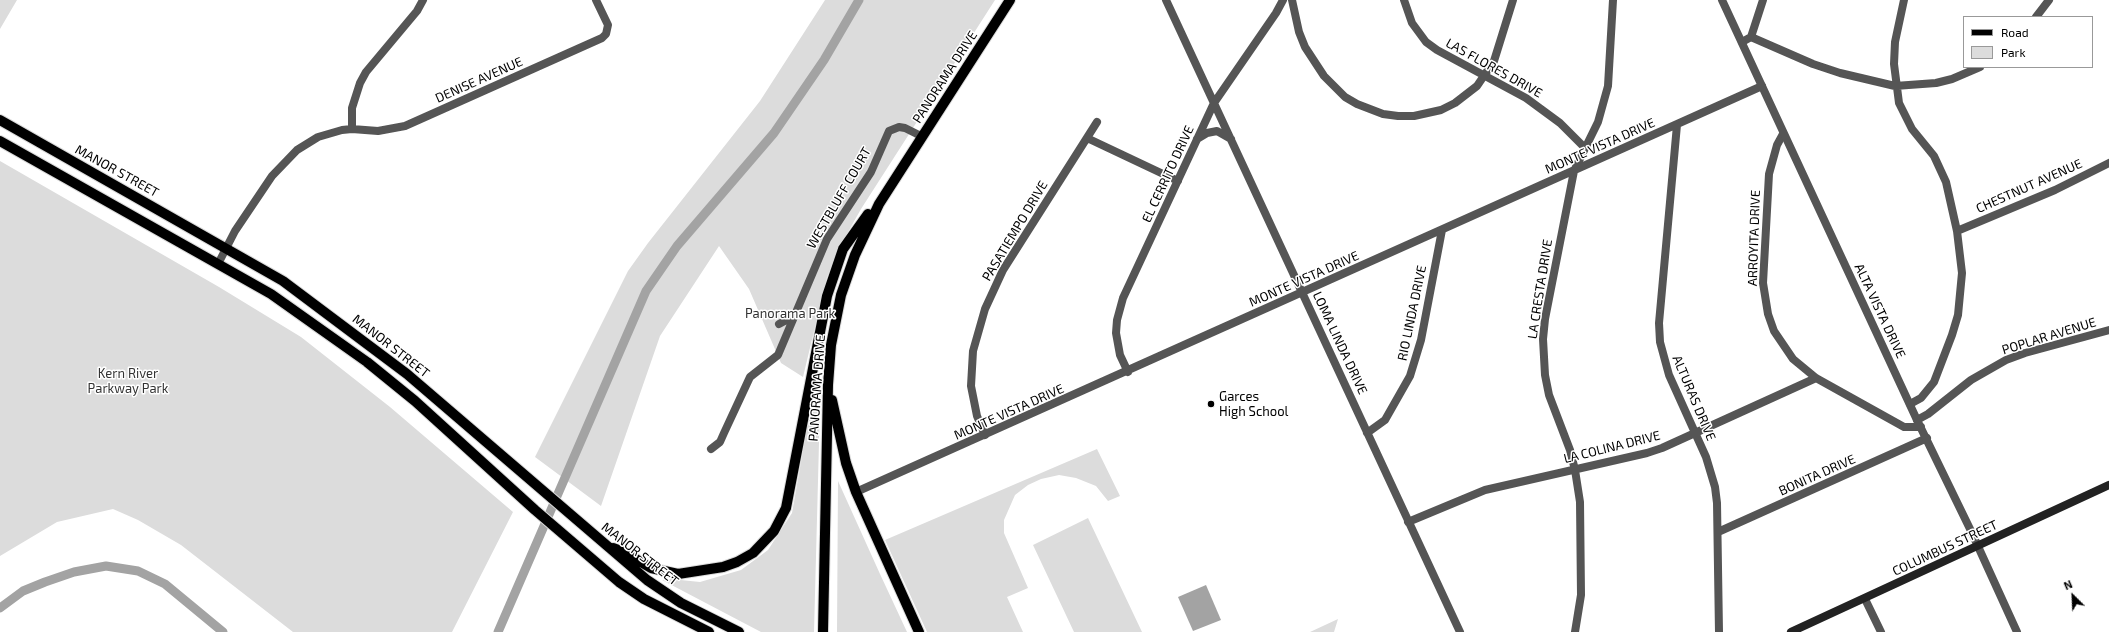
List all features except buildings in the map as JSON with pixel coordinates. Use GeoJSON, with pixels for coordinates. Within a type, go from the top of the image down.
{"type":"FeatureCollection","features":[{"type":"Feature","properties":{"kind":"main road","name":"PANORAMA DRIVE"},"geometry":{"type":"LineString","coordinates":[[823,632],[828,384],[831,345],[840,295],[855,255],[879,204],[1010,0]]}},
{"type":"Feature","properties":{"kind":"main road","name":"MANOR STREET"},"geometry":{"type":"LineString","coordinates":[[0,120],[283,281],[407,374],[647,580],[670,595],[739,632]]}},
{"type":"Feature","properties":{"kind":"main road"},"geometry":{"type":"LineString","coordinates":[[605,545],[624,552],[650,568],[678,574],[724,567],[737,562],[753,553],[774,531],[786,508],[827,296],[839,258],[919,140]]}},
{"type":"Feature","properties":{"kind":"main road","name":"MANOR STREET"},"geometry":{"type":"LineString","coordinates":[[0,141],[271,294],[367,362],[415,401],[535,510],[626,586],[644,598],[708,632]]}},
{"type":"Feature","properties":{"kind":"main road"},"geometry":{"type":"LineString","coordinates":[[828,384],[846,463],[856,492],[919,632]]}},
{"type":"Feature","properties":{"kind":"main road","name":"COLUMBUS STREET"},"geometry":{"type":"LineString","coordinates":[[1791,632],[1978,547],[2109,485]]}},
{"type":"Feature","properties":{"kind":"street"},"geometry":{"type":"LineString","coordinates":[[352,129],[352,108],[360,83],[366,72],[417,10],[423,0]]}},
{"type":"Feature","properties":{"kind":"street","name":"DENISE AVENUE"},"geometry":{"type":"LineString","coordinates":[[218,264],[226,248],[260,194],[286,160],[297,150],[318,137],[352,129],[378,131],[405,126],[602,38],[608,25],[596,0]]}},
{"type":"Feature","properties":{"kind":"street","name":"LOMA LINDA DRIVE"},"geometry":{"type":"LineString","coordinates":[[1166,0],[1460,632]]}},
{"type":"Feature","properties":{"kind":"street","name":"EL CERRITO DRIVE"},"geometry":{"type":"LineString","coordinates":[[1128,372],[1118,345],[1117,320],[1120,306],[1214,103],[1276,13],[1283,0]]}},
{"type":"Feature","properties":{"kind":"street"},"geometry":{"type":"LineString","coordinates":[[1292,0],[1299,32],[1314,62],[1329,81],[1345,97],[1370,110],[1398,116],[1428,114],[1455,103],[1466,95],[1485,76],[1500,47],[1513,0]]}},
{"type":"Feature","properties":{"kind":"street","name":"LAS FLORES DRIVE"},"geometry":{"type":"LineString","coordinates":[[1404,0],[1412,23],[1426,42],[1437,50],[1541,109],[1585,148]]}},
{"type":"Feature","properties":{"kind":"street","name":"LA CRESTA DRIVE"},"geometry":{"type":"LineString","coordinates":[[1575,632],[1580,595],[1580,502],[1575,470],[1549,395],[1545,375],[1543,344],[1545,319],[1574,171],[1598,122],[1608,86],[1613,0]]}},
{"type":"Feature","properties":{"kind":"street","name":"ALTA VISTA DRIVE"},"geometry":{"type":"LineString","coordinates":[[1722,0],[1783,134],[2017,632]]}},
{"type":"Feature","properties":{"kind":"street"},"geometry":{"type":"LineString","coordinates":[[1742,42],[1751,37],[1763,0]]}},
{"type":"Feature","properties":{"kind":"street"},"geometry":{"type":"LineString","coordinates":[[1904,0],[1895,42],[1895,86],[1904,117],[1934,156],[1946,182],[1957,230],[1962,273],[1959,308],[1952,335],[1934,382],[1921,398],[1910,404]]}},
{"type":"Feature","properties":{"kind":"street"},"geometry":{"type":"LineString","coordinates":[[2037,16],[2049,0]]}},
{"type":"Feature","properties":{"kind":"street"},"geometry":{"type":"LineString","coordinates":[[1751,37],[1813,64],[1861,79],[1895,86],[1936,83],[1952,79],[1978,68]]}},
{"type":"Feature","properties":{"kind":"street","name":"MONTE VISTA DRIVE"},"geometry":{"type":"LineString","coordinates":[[856,492],[1128,372],[1762,86]]}},
{"type":"Feature","properties":{"kind":"street","name":"PASATIEMPO DRIVE"},"geometry":{"type":"LineString","coordinates":[[985,436],[977,416],[971,386],[973,351],[985,309],[1003,270],[1097,122]]}},
{"type":"Feature","properties":{"kind":"street","name":"ALTURAS DRIVE"},"geometry":{"type":"LineString","coordinates":[[1677,124],[1659,323],[1660,342],[1666,368],[1706,457],[1715,487],[1718,532],[1719,632]]}},
{"type":"Feature","properties":{"kind":"street","name":"WESTBLUFF COURT"},"geometry":{"type":"LineString","coordinates":[[711,449],[720,442],[750,377],[778,356],[827,239],[871,172],[889,131],[899,127],[905,128],[919,140]]}},
{"type":"Feature","properties":{"kind":"street"},"geometry":{"type":"LineString","coordinates":[[1197,140],[1207,133],[1217,131],[1231,140]]}},
{"type":"Feature","properties":{"kind":"street","name":"ARROYITA DRIVE"},"geometry":{"type":"LineString","coordinates":[[1783,134],[1777,145],[1769,174],[1763,283],[1764,299],[1774,331],[1783,347],[1793,359],[1816,378],[1904,427],[1919,423]]}},
{"type":"Feature","properties":{"kind":"street"},"geometry":{"type":"LineString","coordinates":[[1087,138],[1178,181]]}},
{"type":"Feature","properties":{"kind":"street","name":"CHESTNUT AVENUE"},"geometry":{"type":"LineString","coordinates":[[1957,230],[2055,190],[2109,163]]}},
{"type":"Feature","properties":{"kind":"street","name":"RIO LINDA DRIVE"},"geometry":{"type":"LineString","coordinates":[[1367,433],[1385,420],[1410,376],[1421,340],[1442,230]]}},
{"type":"Feature","properties":{"kind":"street"},"geometry":{"type":"LineString","coordinates":[[779,324],[794,316]]}},
{"type":"Feature","properties":{"kind":"street","name":"POPLAR AVENUE"},"geometry":{"type":"LineString","coordinates":[[1919,423],[1928,414],[1971,380],[2006,360],[2025,353],[2109,330]]}},
{"type":"Feature","properties":{"kind":"street","name":"LA COLINA DRIVE"},"geometry":{"type":"LineString","coordinates":[[1408,522],[1485,490],[1647,453],[1695,434],[1816,378]]}},
{"type":"Feature","properties":{"kind":"street","name":"BONITA DRIVE"},"geometry":{"type":"LineString","coordinates":[[1718,532],[1927,438]]}},
{"type":"Feature","properties":{"kind":"street"},"geometry":{"type":"LineString","coordinates":[[1866,598],[1881,632]]}},
{"type":"Feature","properties":{"kind":"green space"},"geometry":{"type":"Polygon","coordinates":[[[0,0],[17,0],[0,29],[0,0]]]}},
{"type":"Feature","properties":{"kind":"green space","name":"Panorama Park"},"geometry":{"type":"Polygon","coordinates":[[[825,0],[995,0],[861,209],[838,250],[827,277],[803,377],[781,363],[749,289],[719,246],[660,336],[601,506],[535,457],[628,271],[648,243],[760,101],[825,0]]]}},
{"type":"Feature","properties":{"kind":"green space","name":"Kern River Parkway Park"},"geometry":{"type":"Polygon","coordinates":[[[0,161],[219,287],[301,337],[390,407],[513,512],[452,632],[293,632],[181,545],[138,520],[113,509],[57,522],[0,556],[0,161]]]}},
{"type":"Feature","properties":{"kind":"green space"},"geometry":{"type":"Polygon","coordinates":[[[811,405],[820,405],[814,632],[761,632],[662,580],[671,579],[700,582],[741,570],[768,550],[792,513],[811,405]]]}},
{"type":"Feature","properties":{"kind":"green space"},"geometry":{"type":"Polygon","coordinates":[[[1097,449],[1120,496],[1108,501],[1096,486],[1076,478],[1059,475],[1041,479],[1028,485],[1015,495],[1004,520],[1004,533],[1028,588],[1007,597],[1023,632],[927,632],[885,540],[1097,449]]]}},
{"type":"Feature","properties":{"kind":"green space"},"geometry":{"type":"Polygon","coordinates":[[[838,481],[880,574],[907,632],[837,632],[838,481]]]}},
{"type":"Feature","properties":{"kind":"green space"},"geometry":{"type":"Polygon","coordinates":[[[1088,518],[1142,632],[1074,632],[1033,545],[1088,518]]]}},
{"type":"Feature","properties":{"kind":"green space"},"geometry":{"type":"Polygon","coordinates":[[[1338,619],[1334,632],[1310,632],[1338,619]]]}},
{"type":"Feature","properties":{"kind":"shaded area"},"geometry":{"type":"Polygon","coordinates":[[[1206,585],[1221,620],[1193,631],[1178,597],[1206,585]]]}},
{"type":"Feature","properties":{"kind":"waterway"},"geometry":{"type":"LineString","coordinates":[[498,632],[646,291],[677,246],[774,133],[824,60],[859,0]]}},
{"type":"Feature","properties":{"kind":"waterway"},"geometry":{"type":"LineString","coordinates":[[0,608],[23,591],[45,582],[74,572],[106,566],[138,571],[165,584],[223,632]]}},
{"type":"Feature","properties":{"kind":"place","name":"Garces High School"},"geometry":{"type":"Point","coordinates":[1211,404]}}]}
